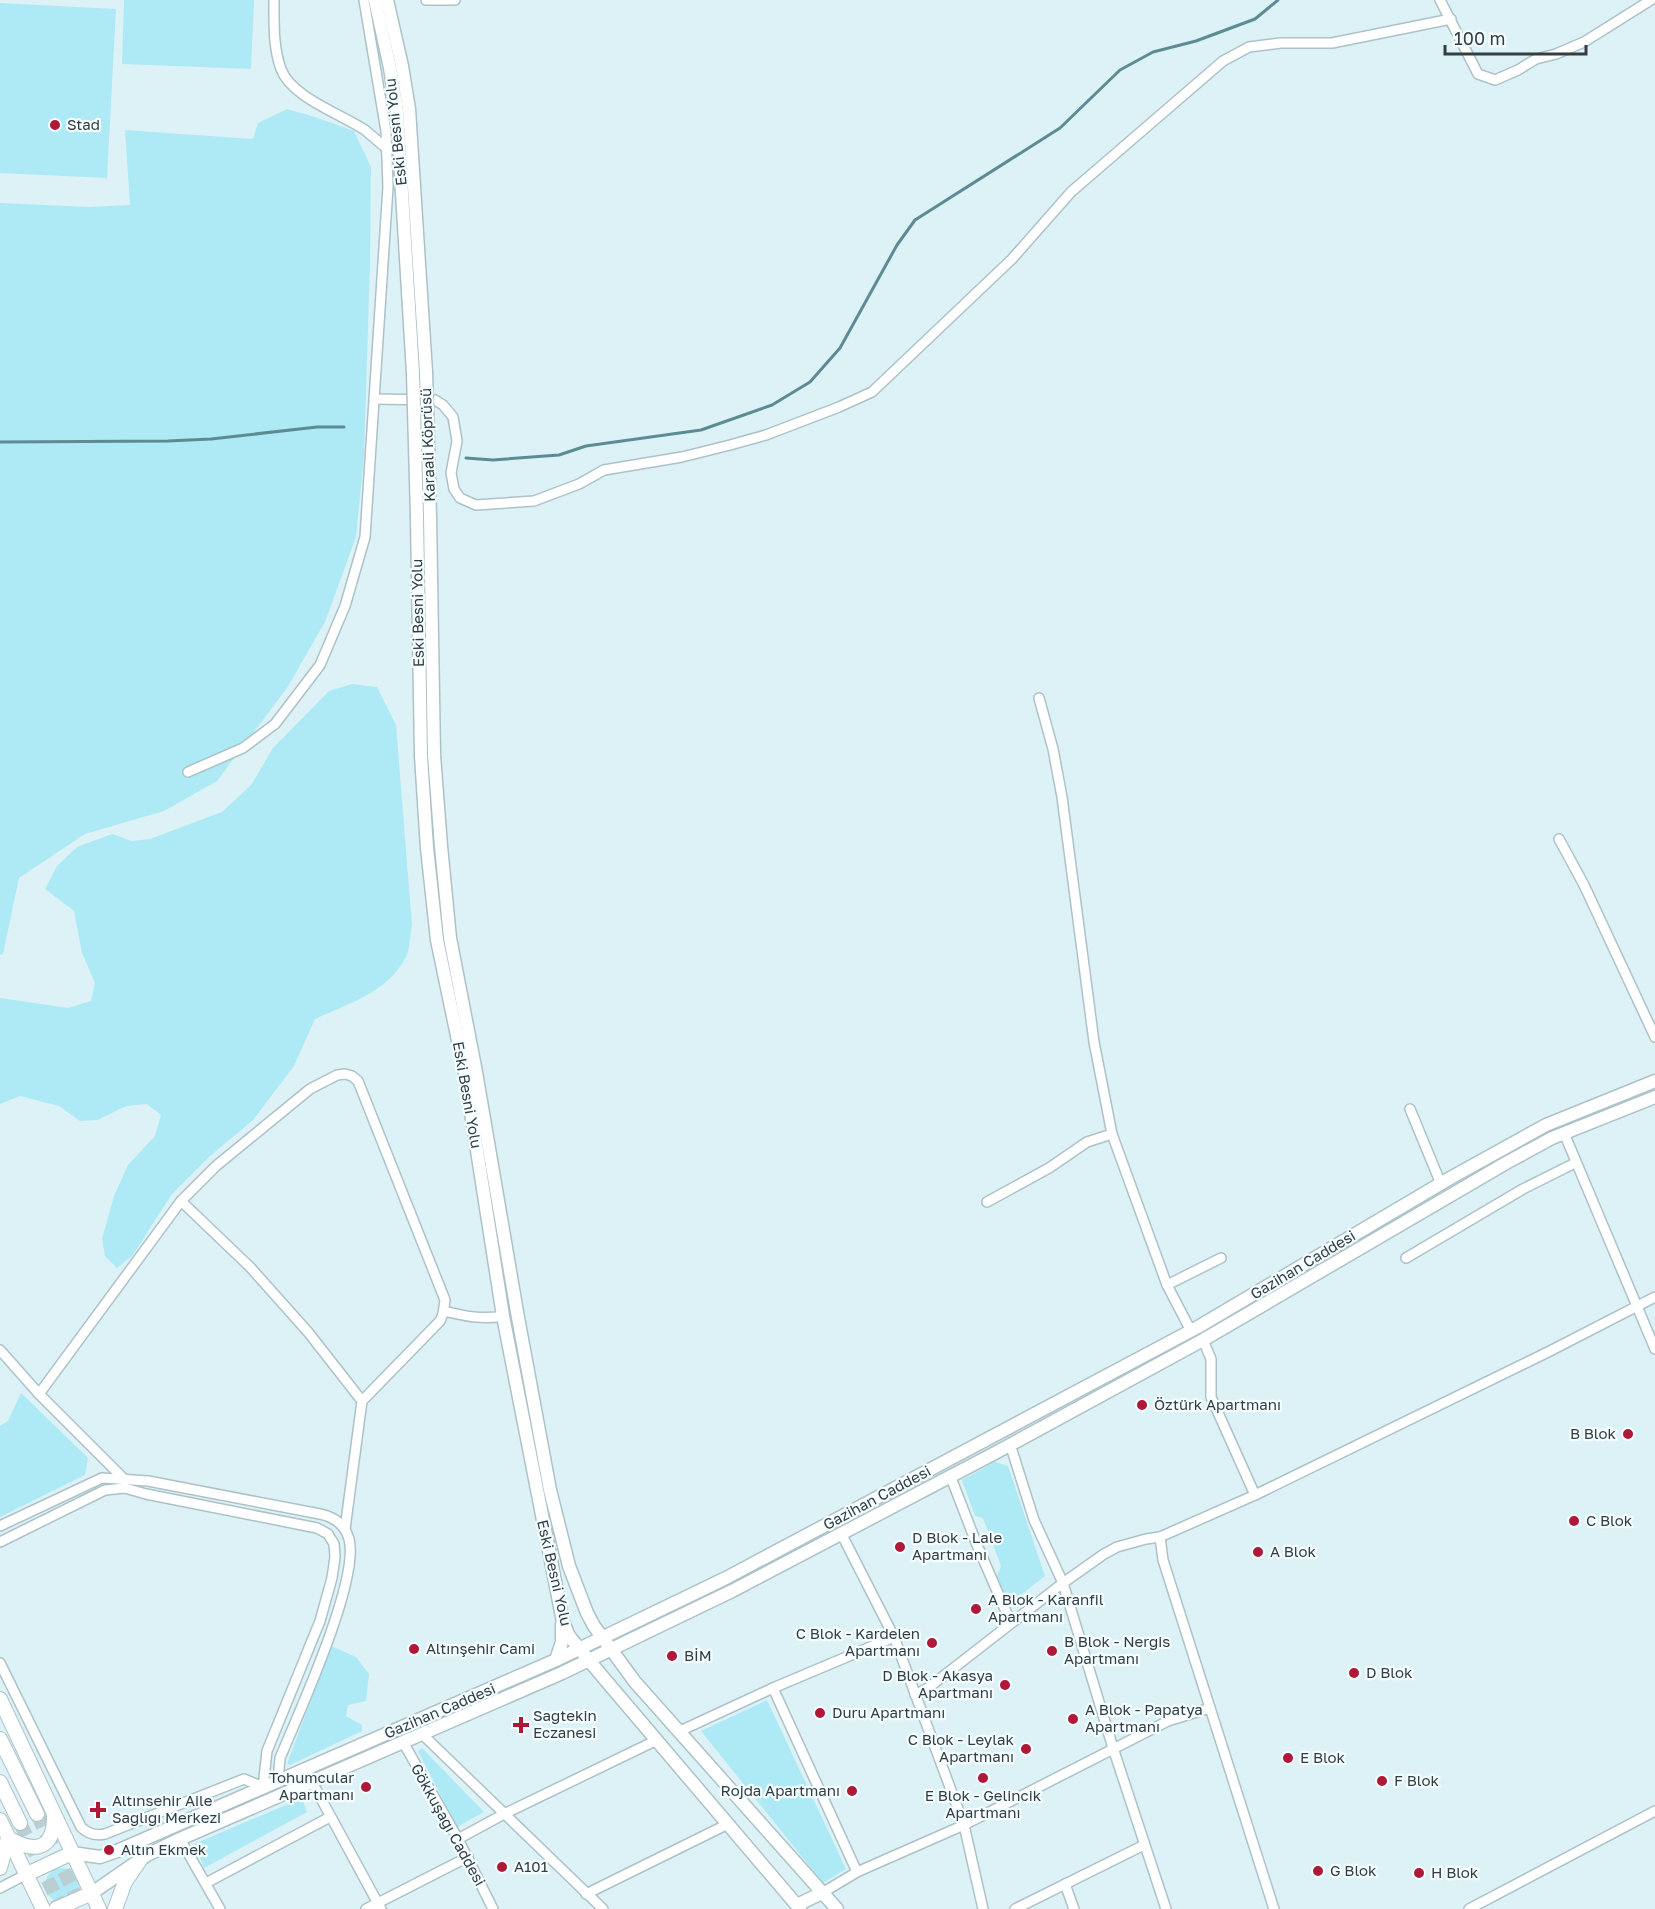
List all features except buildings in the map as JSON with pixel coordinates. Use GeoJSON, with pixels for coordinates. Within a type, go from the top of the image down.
{"type":"FeatureCollection","features":[{"type":"Feature","properties":{"kind":"highway"},"geometry":{"type":"LineString","coordinates":[[0,1699],[99,1909]]}},
{"type":"Feature","properties":{"kind":"highway"},"geometry":{"type":"LineString","coordinates":[[0,1739],[37,1814]]}},
{"type":"Feature","properties":{"kind":"highway"},"geometry":{"type":"LineString","coordinates":[[0,1782],[20,1823]]}},
{"type":"Feature","properties":{"kind":"highway"},"geometry":{"type":"LineString","coordinates":[[8,1838],[27,1847],[41,1845],[52,1833],[54,1813]]}},
{"type":"Feature","properties":{"kind":"highway"},"geometry":{"type":"LineString","coordinates":[[0,1820],[43,1909]]}},
{"type":"Feature","properties":{"kind":"highway"},"geometry":{"type":"LineString","coordinates":[[0,1868],[8,1838]]}},
{"type":"Feature","properties":{"kind":"highway"},"geometry":{"type":"LineString","coordinates":[[27,1874],[72,1853]]}},
{"type":"Feature","properties":{"kind":"highway"},"geometry":{"type":"LineString","coordinates":[[115,1909],[125,1882],[140,1860]]}},
{"type":"Feature","properties":{"kind":"highway"},"geometry":{"type":"LineString","coordinates":[[56,1909],[92,1893]]}},
{"type":"Feature","properties":{"kind":"main road","name":"Eski Besni Yolu"},"geometry":{"type":"LineString","coordinates":[[375,0],[390,68],[398,122],[412,373]]}},
{"type":"Feature","properties":{"kind":"main road","name":"Eski Besni Yolu"},"geometry":{"type":"LineString","coordinates":[[387,0],[402,66],[410,120],[426,372]]}},
{"type":"Feature","properties":{"kind":"main road","name":"Karaali Köprüsü"},"geometry":{"type":"LineString","coordinates":[[426,372],[430,517]]}},
{"type":"Feature","properties":{"kind":"main road","name":"Karaali Köprüsü"},"geometry":{"type":"LineString","coordinates":[[412,373],[417,517]]}},
{"type":"Feature","properties":{"kind":"main road","name":"Eski Besni Yolu"},"geometry":{"type":"LineString","coordinates":[[417,517],[420,725],[425,817],[437,940],[465,1074],[503,1316],[561,1614],[569,1636],[579,1649],[729,1824],[796,1908]]}},
{"type":"Feature","properties":{"kind":"main road","name":"Eski Besni Yolu"},"geometry":{"type":"LineString","coordinates":[[430,517],[435,765],[441,857],[450,938],[550,1490],[569,1566],[587,1613],[602,1638],[635,1682],[837,1909]]}},
{"type":"Feature","properties":{"kind":"main road","name":"Gazihan Caddesi"},"geometry":{"type":"LineString","coordinates":[[72,1853],[100,1857],[108,1855],[556,1660],[673,1605],[1191,1331],[1546,1125],[1655,1081]]}},
{"type":"Feature","properties":{"kind":"main road","name":"Gazihan Caddesi"},"geometry":{"type":"LineString","coordinates":[[92,1893],[140,1860],[180,1839],[589,1660],[732,1591],[1203,1340],[1487,1174],[1564,1133],[1655,1097]]}},
{"type":"Feature","properties":{"kind":"main road"},"geometry":{"type":"LineString","coordinates":[[556,1660],[562,1642],[561,1614]]}},
{"type":"Feature","properties":{"kind":"main road"},"geometry":{"type":"LineString","coordinates":[[796,1908],[822,1893]]}},
{"type":"Feature","properties":{"kind":"street"},"geometry":{"type":"LineString","coordinates":[[274,0],[274,36],[280,68],[286,79],[308,98],[365,130],[387,148]]}},
{"type":"Feature","properties":{"kind":"street"},"geometry":{"type":"LineString","coordinates":[[188,772],[243,748],[275,724],[320,665],[345,606],[365,537],[388,187],[386,131],[364,0]]}},
{"type":"Feature","properties":{"kind":"street"},"geometry":{"type":"LineString","coordinates":[[426,0],[455,0]]}},
{"type":"Feature","properties":{"kind":"street"},"geometry":{"type":"LineString","coordinates":[[1440,0],[1478,74],[1495,80],[1536,59],[1556,54],[1584,42],[1651,0]]}},
{"type":"Feature","properties":{"kind":"street"},"geometry":{"type":"LineString","coordinates":[[375,399],[435,400],[443,405],[453,417],[457,441],[450,473],[454,489],[460,498],[476,505],[534,501],[579,484],[604,470],[682,457],[766,435],[872,392],[1012,259],[1071,192],[1223,61],[1249,46],[1281,42],[1332,43],[1451,19]]}},
{"type":"Feature","properties":{"kind":"street"},"geometry":{"type":"LineString","coordinates":[[1039,698],[1053,749],[1062,797],[1094,1042],[1112,1134],[1167,1285],[1191,1331]]}},
{"type":"Feature","properties":{"kind":"street"},"geometry":{"type":"LineString","coordinates":[[1560,839],[1655,1037]]}},
{"type":"Feature","properties":{"kind":"street"},"geometry":{"type":"LineString","coordinates":[[39,1394],[181,1201],[216,1166],[310,1089],[337,1075],[352,1076],[358,1081],[445,1300],[440,1321],[362,1401],[345,1529]]}},
{"type":"Feature","properties":{"kind":"street"},"geometry":{"type":"LineString","coordinates":[[1410,1109],[1441,1184]]}},
{"type":"Feature","properties":{"kind":"street"},"geometry":{"type":"LineString","coordinates":[[1564,1133],[1655,1349]]}},
{"type":"Feature","properties":{"kind":"street"},"geometry":{"type":"LineString","coordinates":[[987,1202],[1049,1168],[1087,1142],[1112,1134]]}},
{"type":"Feature","properties":{"kind":"street"},"geometry":{"type":"LineString","coordinates":[[1406,1258],[1523,1189],[1575,1163]]}},
{"type":"Feature","properties":{"kind":"street"},"geometry":{"type":"LineString","coordinates":[[181,1201],[250,1267],[308,1332],[362,1401]]}},
{"type":"Feature","properties":{"kind":"street"},"geometry":{"type":"LineString","coordinates":[[1167,1285],[1221,1258]]}},
{"type":"Feature","properties":{"kind":"street"},"geometry":{"type":"LineString","coordinates":[[915,1695],[928,1688],[1064,1583],[1117,1547],[1160,1537],[1255,1495],[1548,1352],[1655,1297]]}},
{"type":"Feature","properties":{"kind":"street"},"geometry":{"type":"LineString","coordinates":[[444,1311],[489,1318],[503,1316]]}},
{"type":"Feature","properties":{"kind":"street"},"geometry":{"type":"LineString","coordinates":[[1203,1340],[1211,1359],[1211,1397],[1255,1495]]}},
{"type":"Feature","properties":{"kind":"street"},"geometry":{"type":"LineString","coordinates":[[0,1350],[125,1484]]}},
{"type":"Feature","properties":{"kind":"street"},"geometry":{"type":"LineString","coordinates":[[1010,1444],[1034,1520],[1064,1583],[1113,1748],[1166,1909]]}},
{"type":"Feature","properties":{"kind":"street"},"geometry":{"type":"LineString","coordinates":[[950,1475],[1011,1623]]}},
{"type":"Feature","properties":{"kind":"street"},"geometry":{"type":"LineString","coordinates":[[0,1526],[102,1478],[125,1484],[146,1494],[317,1528],[328,1534],[334,1544],[335,1557],[332,1578],[320,1621],[267,1751],[263,1787],[244,1779],[105,1834],[92,1834],[81,1827],[0,1664]]}},
{"type":"Feature","properties":{"kind":"street"},"geometry":{"type":"LineString","coordinates":[[0,1542],[105,1490],[125,1484],[148,1482],[337,1519],[345,1529],[350,1541],[346,1580],[334,1624],[280,1758],[278,1781]]}},
{"type":"Feature","properties":{"kind":"street"},"geometry":{"type":"LineString","coordinates":[[841,1533],[894,1637],[964,1825],[983,1909]]}},
{"type":"Feature","properties":{"kind":"street"},"geometry":{"type":"LineString","coordinates":[[1160,1537],[1163,1560],[1274,1909]]}},
{"type":"Feature","properties":{"kind":"street"},"geometry":{"type":"LineString","coordinates":[[680,1731],[773,1688],[894,1637]]}},
{"type":"Feature","properties":{"kind":"street"},"geometry":{"type":"LineString","coordinates":[[773,1688],[857,1872]]}},
{"type":"Feature","properties":{"kind":"street"},"geometry":{"type":"LineString","coordinates":[[822,1893],[857,1872],[964,1825],[1168,1721],[1210,1708]]}},
{"type":"Feature","properties":{"kind":"street"},"geometry":{"type":"LineString","coordinates":[[422,1734],[603,1909]]}},
{"type":"Feature","properties":{"kind":"street"},"geometry":{"type":"LineString","coordinates":[[458,1839],[504,1814],[657,1740]]}},
{"type":"Feature","properties":{"kind":"street","name":"Gökkuşağı Caddesi"},"geometry":{"type":"LineString","coordinates":[[403,1742],[468,1857],[493,1909]]}},
{"type":"Feature","properties":{"kind":"street"},"geometry":{"type":"LineString","coordinates":[[312,1782],[380,1906]]}},
{"type":"Feature","properties":{"kind":"street"},"geometry":{"type":"LineString","coordinates":[[1469,1909],[1655,1811]]}},
{"type":"Feature","properties":{"kind":"street"},"geometry":{"type":"LineString","coordinates":[[206,1883],[330,1817]]}},
{"type":"Feature","properties":{"kind":"street"},"geometry":{"type":"LineString","coordinates":[[586,1894],[729,1824]]}},
{"type":"Feature","properties":{"kind":"street"},"geometry":{"type":"LineString","coordinates":[[180,1839],[220,1909]]}},
{"type":"Feature","properties":{"kind":"street"},"geometry":{"type":"LineString","coordinates":[[1015,1909],[1144,1845]]}},
{"type":"Feature","properties":{"kind":"street"},"geometry":{"type":"LineString","coordinates":[[366,1909],[380,1906],[468,1857]]}},
{"type":"Feature","properties":{"kind":"street"},"geometry":{"type":"LineString","coordinates":[[0,1888],[27,1874]]}},
{"type":"Feature","properties":{"kind":"street"},"geometry":{"type":"LineString","coordinates":[[1065,1884],[1074,1909]]}},
{"type":"Feature","properties":{"kind":"shaded area"},"geometry":{"type":"Polygon","coordinates":[[[124,0],[254,0],[251,69],[122,64],[124,0]]]}},
{"type":"Feature","properties":{"kind":"shaded area","name":"Stad"},"geometry":{"type":"Polygon","coordinates":[[[0,3],[116,9],[107,178],[0,173],[0,3]]]}},
{"type":"Feature","properties":{"kind":"shaded area"},"geometry":{"type":"Polygon","coordinates":[[[287,109],[354,131],[371,167],[364,455],[356,537],[325,622],[287,688],[217,781],[164,811],[85,834],[19,878],[3,954],[0,955],[0,203],[89,207],[130,205],[125,130],[253,139],[258,123],[287,109]]]}},
{"type":"Feature","properties":{"kind":"shaded area"},"geometry":{"type":"Polygon","coordinates":[[[352,684],[377,687],[396,725],[412,925],[406,957],[389,980],[378,988],[354,1002],[315,1019],[294,1066],[253,1120],[210,1156],[172,1194],[132,1256],[117,1268],[105,1256],[102,1239],[114,1196],[128,1165],[155,1136],[161,1115],[147,1104],[126,1106],[98,1120],[80,1121],[59,1106],[20,1096],[0,1104],[0,998],[68,1008],[91,1001],[95,983],[82,953],[74,911],[45,889],[57,866],[77,847],[112,834],[132,841],[150,839],[222,812],[251,785],[273,748],[329,691],[352,684]]]}},
{"type":"Feature","properties":{"kind":"shaded area"},"geometry":{"type":"Polygon","coordinates":[[[21,1393],[88,1458],[85,1475],[0,1517],[0,1426],[8,1421],[21,1393]]]}},
{"type":"Feature","properties":{"kind":"shaded area"},"geometry":{"type":"Polygon","coordinates":[[[995,1462],[1008,1466],[1045,1576],[1008,1605],[997,1576],[1001,1566],[983,1518],[975,1516],[962,1480],[995,1462]]]}},
{"type":"Feature","properties":{"kind":"shaded area"},"geometry":{"type":"Polygon","coordinates":[[[331,1646],[356,1657],[369,1674],[366,1701],[348,1705],[346,1716],[362,1725],[362,1731],[290,1765],[287,1764],[331,1646]]]}},
{"type":"Feature","properties":{"kind":"shaded area"},"geometry":{"type":"Polygon","coordinates":[[[767,1700],[846,1869],[823,1883],[701,1731],[767,1700]]]}},
{"type":"Feature","properties":{"kind":"shaded area"},"geometry":{"type":"Polygon","coordinates":[[[422,1748],[484,1812],[457,1827],[418,1751],[422,1748]]]}},
{"type":"Feature","properties":{"kind":"shaded area"},"geometry":{"type":"Polygon","coordinates":[[[302,1798],[307,1812],[204,1868],[194,1844],[302,1798]]]}},
{"type":"Feature","properties":{"kind":"shaded area"},"geometry":{"type":"Polygon","coordinates":[[[62,1868],[74,1873],[79,1885],[74,1897],[62,1902],[50,1897],[45,1885],[50,1873],[62,1868]]]}},
{"type":"Feature","properties":{"kind":"waterway"},"geometry":{"type":"LineString","coordinates":[[466,458],[493,460],[559,455],[586,446],[701,430],[772,405],[810,382],[840,348],[897,245],[915,220],[1060,128],[1120,70],[1153,52],[1196,41],[1255,19],[1278,0]]}},
{"type":"Feature","properties":{"kind":"waterway"},"geometry":{"type":"LineString","coordinates":[[0,442],[168,441],[211,439],[317,427],[344,427]]}},
{"type":"Feature","properties":{"kind":"tunnel"},"geometry":{"type":"LineString","coordinates":[[37,1814],[82,1909]]}},
{"type":"Feature","properties":{"kind":"tunnel"},"geometry":{"type":"LineString","coordinates":[[20,1823],[62,1909]]}},
{"type":"Feature","properties":{"kind":"place","name":"Stad"},"geometry":{"type":"Point","coordinates":[55,125]}},
{"type":"Feature","properties":{"kind":"place","name":"Öztürk Apartmanı"},"geometry":{"type":"Point","coordinates":[1142,1405]}},
{"type":"Feature","properties":{"kind":"place","name":"B Blok"},"geometry":{"type":"Point","coordinates":[1628,1434]}},
{"type":"Feature","properties":{"kind":"place","name":"C Blok"},"geometry":{"type":"Point","coordinates":[1574,1521]}},
{"type":"Feature","properties":{"kind":"place","name":"D Blok - Lale Apartmanı"},"geometry":{"type":"Point","coordinates":[900,1547]}},
{"type":"Feature","properties":{"kind":"place","name":"A Blok"},"geometry":{"type":"Point","coordinates":[1258,1552]}},
{"type":"Feature","properties":{"kind":"place","name":"A Blok - Karanfil Apartmanı"},"geometry":{"type":"Point","coordinates":[976,1609]}},
{"type":"Feature","properties":{"kind":"place","name":"C Blok - Kardelen Apartmanı"},"geometry":{"type":"Point","coordinates":[932,1643]}},
{"type":"Feature","properties":{"kind":"place","name":"Altınşehir Cami"},"geometry":{"type":"Point","coordinates":[414,1649]}},
{"type":"Feature","properties":{"kind":"place","name":"B Blok - Nergis Apartmanı"},"geometry":{"type":"Point","coordinates":[1052,1651]}},
{"type":"Feature","properties":{"kind":"place","name":"BİM"},"geometry":{"type":"Point","coordinates":[672,1656]}},
{"type":"Feature","properties":{"kind":"place","name":"D Blok"},"geometry":{"type":"Point","coordinates":[1354,1673]}},
{"type":"Feature","properties":{"kind":"place","name":"D Blok - Akasya Apartmanı"},"geometry":{"type":"Point","coordinates":[1005,1685]}},
{"type":"Feature","properties":{"kind":"place","name":"Duru Apartmanı"},"geometry":{"type":"Point","coordinates":[820,1713]}},
{"type":"Feature","properties":{"kind":"place","name":"A Blok - Papatya Apartmanı"},"geometry":{"type":"Point","coordinates":[1073,1719]}},
{"type":"Feature","properties":{"kind":"place","name":"Sağtekin Eczanesi"},"geometry":{"type":"Point","coordinates":[521,1725]}},
{"type":"Feature","properties":{"kind":"place","name":"C Blok - Leylak Apartmanı"},"geometry":{"type":"Point","coordinates":[1026,1749]}},
{"type":"Feature","properties":{"kind":"place","name":"E Blok"},"geometry":{"type":"Point","coordinates":[1288,1758]}},
{"type":"Feature","properties":{"kind":"place","name":"E Blok - Gelincik Apartmanı"},"geometry":{"type":"Point","coordinates":[983,1778]}},
{"type":"Feature","properties":{"kind":"place","name":"F Blok"},"geometry":{"type":"Point","coordinates":[1382,1781]}},
{"type":"Feature","properties":{"kind":"place","name":"Tohumcular Apartmanı"},"geometry":{"type":"Point","coordinates":[366,1787]}},
{"type":"Feature","properties":{"kind":"place","name":"Rojda Apartmanı"},"geometry":{"type":"Point","coordinates":[852,1791]}},
{"type":"Feature","properties":{"kind":"place","name":"Altınsehir Aile Saglıgı Merkezi"},"geometry":{"type":"Point","coordinates":[98,1810]}},
{"type":"Feature","properties":{"kind":"place","name":"Altın Ekmek"},"geometry":{"type":"Point","coordinates":[109,1850]}},
{"type":"Feature","properties":{"kind":"place","name":"A101"},"geometry":{"type":"Point","coordinates":[502,1867]}},
{"type":"Feature","properties":{"kind":"place","name":"G Blok"},"geometry":{"type":"Point","coordinates":[1318,1871]}},
{"type":"Feature","properties":{"kind":"place","name":"H Blok"},"geometry":{"type":"Point","coordinates":[1419,1873]}}]}
